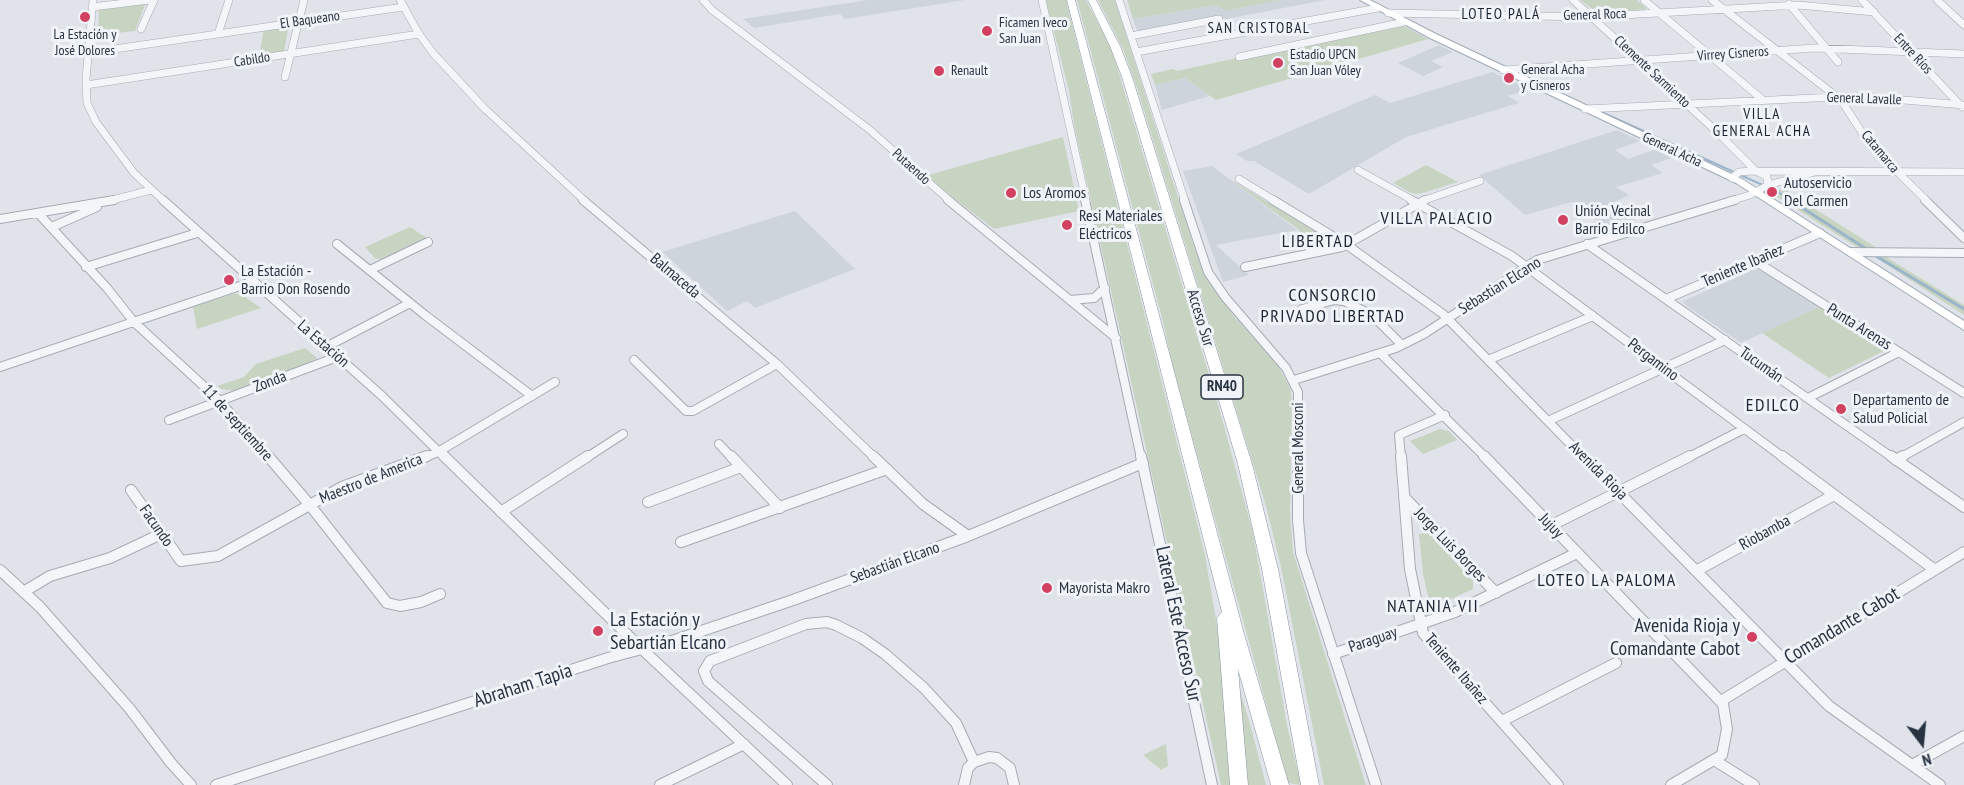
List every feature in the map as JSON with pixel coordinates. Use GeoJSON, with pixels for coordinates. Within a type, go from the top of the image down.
{"type":"FeatureCollection","features":[{"type":"Feature","properties":{"kind":"highway"},"geometry":{"type":"LineString","coordinates":[[1071,0],[1220,574],[1280,785]]}},
{"type":"Feature","properties":{"kind":"highway","name":"Acceso Sur"},"geometry":{"type":"LineString","coordinates":[[1092,0],[1115,46],[1127,77],[1245,464],[1270,568],[1310,785]]}},
{"type":"Feature","properties":{"kind":"highway"},"geometry":{"type":"LineString","coordinates":[[1220,574],[1239,785]]}},
{"type":"Feature","properties":{"kind":"main road","name":"General Acha"},"geometry":{"type":"LineString","coordinates":[[1364,0],[1503,70],[1732,178],[1820,232],[1964,326]]}},
{"type":"Feature","properties":{"kind":"street"},"geometry":{"type":"LineString","coordinates":[[92,4],[152,0],[141,29]]}},
{"type":"Feature","properties":{"kind":"street"},"geometry":{"type":"LineString","coordinates":[[218,34],[229,0]]}},
{"type":"Feature","properties":{"kind":"street"},"geometry":{"type":"LineString","coordinates":[[285,77],[304,0]]}},
{"type":"Feature","properties":{"kind":"street","name":"Putaendo"},"geometry":{"type":"LineString","coordinates":[[703,0],[712,10],[870,130],[940,193],[1116,338]]}},
{"type":"Feature","properties":{"kind":"street"},"geometry":{"type":"LineString","coordinates":[[1042,0],[1143,464]]}},
{"type":"Feature","properties":{"kind":"street","name":"General Mosconi"},"geometry":{"type":"LineString","coordinates":[[1119,0],[1208,272],[1225,297],[1294,380],[1300,405],[1300,545],[1376,785]]}},
{"type":"Feature","properties":{"kind":"street","name":"Clemente Sarmiento"},"geometry":{"type":"LineString","coordinates":[[1574,0],[1756,171],[1768,178],[1768,185]]}},
{"type":"Feature","properties":{"kind":"street"},"geometry":{"type":"LineString","coordinates":[[1644,0],[1763,100]]}},
{"type":"Feature","properties":{"kind":"street","name":"Catamarca"},"geometry":{"type":"LineString","coordinates":[[1712,0],[1837,97],[1870,144],[1964,238]]}},
{"type":"Feature","properties":{"kind":"street","name":"Entre Ríos"},"geometry":{"type":"LineString","coordinates":[[1862,0],[1963,106]]}},
{"type":"Feature","properties":{"kind":"street"},"geometry":{"type":"LineString","coordinates":[[1937,0],[1964,25]]}},
{"type":"Feature","properties":{"kind":"street"},"geometry":{"type":"LineString","coordinates":[[1788,3],[1838,62]]}},
{"type":"Feature","properties":{"kind":"street","name":"General Roca"},"geometry":{"type":"LineString","coordinates":[[1388,13],[1592,17],[1788,3],[1874,12]]}},
{"type":"Feature","properties":{"kind":"street","name":"La Estación"},"geometry":{"type":"LineString","coordinates":[[92,4],[87,53],[87,103],[96,122],[134,173],[337,357],[643,650]]}},
{"type":"Feature","properties":{"kind":"street","name":"El Baqueano"},"geometry":{"type":"LineString","coordinates":[[87,53],[401,4]]}},
{"type":"Feature","properties":{"kind":"street","name":"Balmaceda"},"geometry":{"type":"LineString","coordinates":[[401,4],[418,34],[484,108],[552,173],[777,364],[822,410],[923,504],[968,536]]}},
{"type":"Feature","properties":{"kind":"street"},"geometry":{"type":"LineString","coordinates":[[1133,43],[1160,48],[1378,8]]}},
{"type":"Feature","properties":{"kind":"street"},"geometry":{"type":"LineString","coordinates":[[1133,43],[1219,19]]}},
{"type":"Feature","properties":{"kind":"street"},"geometry":{"type":"LineString","coordinates":[[1239,57],[1404,21]]}},
{"type":"Feature","properties":{"kind":"street","name":"Cabildo"},"geometry":{"type":"LineString","coordinates":[[86,85],[418,34]]}},
{"type":"Feature","properties":{"kind":"street","name":"Virrey Cisneros"},"geometry":{"type":"LineString","coordinates":[[1503,70],[1827,48],[1964,54]]}},
{"type":"Feature","properties":{"kind":"street","name":"General Lavalle"},"geometry":{"type":"LineString","coordinates":[[1585,109],[1862,96],[1963,106]]}},
{"type":"Feature","properties":{"kind":"street","name":"Pergamino"},"geometry":{"type":"LineString","coordinates":[[1358,170],[1512,256],[1935,570]]}},
{"type":"Feature","properties":{"kind":"street","name":"Sebastian Elcano"},"geometry":{"type":"LineString","coordinates":[[1732,178],[1740,171],[1964,172]]}},
{"type":"Feature","properties":{"kind":"street","name":"Sebastian Elcano"},"geometry":{"type":"LineString","coordinates":[[1294,380],[1402,345],[1447,319],[1537,260],[1815,172]]}},
{"type":"Feature","properties":{"kind":"street","name":"Avenida Rioja"},"geometry":{"type":"LineString","coordinates":[[1239,179],[1347,245],[1447,319],[1829,706],[1940,785]]}},
{"type":"Feature","properties":{"kind":"street"},"geometry":{"type":"LineString","coordinates":[[1245,267],[1347,245],[1418,203],[1480,181]]}},
{"type":"Feature","properties":{"kind":"street"},"geometry":{"type":"LineString","coordinates":[[0,219],[109,201],[151,190]]}},
{"type":"Feature","properties":{"kind":"street"},"geometry":{"type":"LineString","coordinates":[[52,227],[109,201]]}},
{"type":"Feature","properties":{"kind":"street","name":"11 de septiembre"},"geometry":{"type":"LineString","coordinates":[[38,213],[134,322],[220,401],[309,504],[387,603],[400,606],[420,602],[440,594]]}},
{"type":"Feature","properties":{"kind":"street"},"geometry":{"type":"LineString","coordinates":[[86,267],[197,232]]}},
{"type":"Feature","properties":{"kind":"street","name":"Teniente Ibañez"},"geometry":{"type":"LineString","coordinates":[[1666,299],[1820,232]]}},
{"type":"Feature","properties":{"kind":"street"},"geometry":{"type":"LineString","coordinates":[[370,270],[428,242]]}},
{"type":"Feature","properties":{"kind":"street"},"geometry":{"type":"LineString","coordinates":[[337,244],[532,396]]}},
{"type":"Feature","properties":{"kind":"street","name":"Tucumán"},"geometry":{"type":"LineString","coordinates":[[1587,244],[1964,507]]}},
{"type":"Feature","properties":{"kind":"street"},"geometry":{"type":"LineString","coordinates":[[1851,252],[1964,253]]}},
{"type":"Feature","properties":{"kind":"street","name":"Punta Arenas"},"geometry":{"type":"LineString","coordinates":[[1755,261],[1964,393]]}},
{"type":"Feature","properties":{"kind":"street"},"geometry":{"type":"LineString","coordinates":[[0,365],[252,282]]}},
{"type":"Feature","properties":{"kind":"street"},"geometry":{"type":"LineString","coordinates":[[1069,300],[1089,300],[1101,294],[1105,288]]}},
{"type":"Feature","properties":{"kind":"street"},"geometry":{"type":"LineString","coordinates":[[1302,309],[1334,300],[1344,301],[1372,315],[1402,345]]}},
{"type":"Feature","properties":{"kind":"street"},"geometry":{"type":"LineString","coordinates":[[326,347],[410,303]]}},
{"type":"Feature","properties":{"kind":"street"},"geometry":{"type":"LineString","coordinates":[[1488,360],[1593,316]]}},
{"type":"Feature","properties":{"kind":"street"},"geometry":{"type":"LineString","coordinates":[[1548,421],[1725,340]]}},
{"type":"Feature","properties":{"kind":"street"},"geometry":{"type":"LineString","coordinates":[[1808,398],[1899,352]]}},
{"type":"Feature","properties":{"kind":"street","name":"Jujuy"},"geometry":{"type":"LineString","coordinates":[[1380,353],[1445,416],[1720,701]]}},
{"type":"Feature","properties":{"kind":"street","name":"Zonda"},"geometry":{"type":"LineString","coordinates":[[169,420],[337,357]]}},
{"type":"Feature","properties":{"kind":"street"},"geometry":{"type":"LineString","coordinates":[[634,360],[686,411],[693,411],[777,364]]}},
{"type":"Feature","properties":{"kind":"street","name":"Maestro de America"},"geometry":{"type":"LineString","coordinates":[[181,561],[218,556],[342,487],[438,452],[555,382]]}},
{"type":"Feature","properties":{"kind":"street","name":"Teniente Ibañez"},"geometry":{"type":"LineString","coordinates":[[1445,416],[1399,435],[1410,569],[1423,633],[1558,785]]}},
{"type":"Feature","properties":{"kind":"street"},"geometry":{"type":"LineString","coordinates":[[1896,460],[1964,422]]}},
{"type":"Feature","properties":{"kind":"street"},"geometry":{"type":"LineString","coordinates":[[1550,526],[1744,429]]}},
{"type":"Feature","properties":{"kind":"street"},"geometry":{"type":"LineString","coordinates":[[501,512],[623,434]]}},
{"type":"Feature","properties":{"kind":"street"},"geometry":{"type":"LineString","coordinates":[[719,444],[780,508]]}},
{"type":"Feature","properties":{"kind":"street","name":"Sebastián Elcano"},"geometry":{"type":"LineString","coordinates":[[643,650],[968,536],[1143,464]]}},
{"type":"Feature","properties":{"kind":"street","name":"Lateral Este Acceso Sur"},"geometry":{"type":"LineString","coordinates":[[1143,464],[1212,785]]}},
{"type":"Feature","properties":{"kind":"street"},"geometry":{"type":"LineString","coordinates":[[648,502],[741,467]]}},
{"type":"Feature","properties":{"kind":"street"},"geometry":{"type":"LineString","coordinates":[[681,542],[887,469]]}},
{"type":"Feature","properties":{"kind":"street","name":"Facundo"},"geometry":{"type":"LineString","coordinates":[[130,490],[181,561]]}},
{"type":"Feature","properties":{"kind":"street","name":"Riobamba"},"geometry":{"type":"LineString","coordinates":[[1696,571],[1834,495]]}},
{"type":"Feature","properties":{"kind":"street","name":"Jorge Luis Borges"},"geometry":{"type":"LineString","coordinates":[[1404,497],[1496,593]]}},
{"type":"Feature","properties":{"kind":"street"},"geometry":{"type":"LineString","coordinates":[[25,591],[50,576],[110,558],[161,534]]}},
{"type":"Feature","properties":{"kind":"street","name":"Comandante Cabot"},"geometry":{"type":"LineString","coordinates":[[1720,701],[1964,552]]}},
{"type":"Feature","properties":{"kind":"street","name":"Paraguay"},"geometry":{"type":"LineString","coordinates":[[1333,654],[1455,612],[1577,554]]}},
{"type":"Feature","properties":{"kind":"street"},"geometry":{"type":"LineString","coordinates":[[0,570],[25,591],[130,710],[191,785]]}},
{"type":"Feature","properties":{"kind":"street"},"geometry":{"type":"LineString","coordinates":[[827,785],[708,681],[704,671],[710,661],[806,624],[827,622],[836,625],[878,649],[909,672],[956,723],[974,762]]}},
{"type":"Feature","properties":{"kind":"street"},"geometry":{"type":"LineString","coordinates":[[643,650],[787,785]]}},
{"type":"Feature","properties":{"kind":"street","name":"Abraham Tapia"},"geometry":{"type":"LineString","coordinates":[[216,785],[598,662],[643,650]]}},
{"type":"Feature","properties":{"kind":"street"},"geometry":{"type":"LineString","coordinates":[[1502,721],[1616,663]]}},
{"type":"Feature","properties":{"kind":"street"},"geometry":{"type":"LineString","coordinates":[[1671,785],[1722,755],[1726,738],[1725,710],[1720,701]]}},
{"type":"Feature","properties":{"kind":"street"},"geometry":{"type":"LineString","coordinates":[[1912,765],[1964,736]]}},
{"type":"Feature","properties":{"kind":"street"},"geometry":{"type":"LineString","coordinates":[[660,785],[744,744]]}},
{"type":"Feature","properties":{"kind":"street"},"geometry":{"type":"LineString","coordinates":[[964,785],[965,776],[974,762],[989,757],[1004,762],[1014,775],[1014,785]]}},
{"type":"Feature","properties":{"kind":"street"},"geometry":{"type":"LineString","coordinates":[[1714,760],[1754,785]]}},
{"type":"Feature","properties":{"kind":"shaded area"},"geometry":{"type":"Polygon","coordinates":[[[868,0],[965,0],[845,19],[840,14],[754,28],[743,19],[868,0]]]}},
{"type":"Feature","properties":{"kind":"shaded area"},"geometry":{"type":"Polygon","coordinates":[[[1281,0],[1325,0],[1139,36],[1133,19],[1218,5],[1225,11],[1281,0]]]}},
{"type":"Feature","properties":{"kind":"shaded area"},"geometry":{"type":"Polygon","coordinates":[[[1439,45],[1453,52],[1431,61],[1443,67],[1423,76],[1398,63],[1439,45]]]}},
{"type":"Feature","properties":{"kind":"shaded area"},"geometry":{"type":"Polygon","coordinates":[[[1492,72],[1529,89],[1508,96],[1519,103],[1406,137],[1309,194],[1254,161],[1247,161],[1236,154],[1375,95],[1390,103],[1492,72]]]}},
{"type":"Feature","properties":{"kind":"shaded area"},"geometry":{"type":"Polygon","coordinates":[[[1185,78],[1210,96],[1162,110],[1155,85],[1185,78]]]}},
{"type":"Feature","properties":{"kind":"shaded area"},"geometry":{"type":"Polygon","coordinates":[[[1617,130],[1640,141],[1615,150],[1628,159],[1657,149],[1674,157],[1651,165],[1663,173],[1616,187],[1629,195],[1613,203],[1637,219],[1607,228],[1572,202],[1525,215],[1479,175],[1617,130]]]}},
{"type":"Feature","properties":{"kind":"shaded area"},"geometry":{"type":"Polygon","coordinates":[[[1212,166],[1297,230],[1216,245],[1249,275],[1223,282],[1183,171],[1212,166]]]}},
{"type":"Feature","properties":{"kind":"shaded area"},"geometry":{"type":"Polygon","coordinates":[[[795,211],[855,269],[755,308],[747,301],[727,311],[662,252],[795,211]]]}},
{"type":"Feature","properties":{"kind":"shaded area"},"geometry":{"type":"Polygon","coordinates":[[[1755,269],[1763,271],[1819,307],[1741,343],[1684,304],[1683,301],[1755,269]]]}},
{"type":"Feature","properties":{"kind":"green space"},"geometry":{"type":"Polygon","coordinates":[[[1046,0],[1066,0],[1205,555],[1222,655],[1233,785],[1221,785],[1074,125],[1069,91],[1046,0]]]}},
{"type":"Feature","properties":{"kind":"green space"},"geometry":{"type":"Polygon","coordinates":[[[1077,0],[1086,0],[1112,50],[1221,415],[1253,533],[1287,725],[1301,785],[1288,783],[1173,367],[1161,314],[1077,0]]]}},
{"type":"Feature","properties":{"kind":"green space"},"geometry":{"type":"Polygon","coordinates":[[[1098,0],[1115,0],[1194,247],[1207,279],[1233,315],[1277,364],[1290,388],[1292,401],[1290,513],[1293,552],[1366,785],[1324,785],[1281,567],[1266,506],[1137,88],[1123,49],[1098,0]]]}},
{"type":"Feature","properties":{"kind":"green space"},"geometry":{"type":"Polygon","coordinates":[[[1127,0],[1281,0],[1225,11],[1217,5],[1133,19],[1127,0]]]}},
{"type":"Feature","properties":{"kind":"green space"},"geometry":{"type":"Polygon","coordinates":[[[1580,0],[1637,0],[1647,9],[1598,13],[1580,0]]]}},
{"type":"Feature","properties":{"kind":"green space"},"geometry":{"type":"Polygon","coordinates":[[[145,5],[135,31],[98,35],[99,9],[145,5]]]}},
{"type":"Feature","properties":{"kind":"green space","name":"Estadio UPCN San Juan Vóley"},"geometry":{"type":"Polygon","coordinates":[[[1398,23],[1428,39],[1216,100],[1185,78],[1155,85],[1151,74],[1173,69],[1177,71],[1398,23]]]}},
{"type":"Feature","properties":{"kind":"green space"},"geometry":{"type":"Polygon","coordinates":[[[289,25],[284,52],[259,56],[264,29],[289,25]]]}},
{"type":"Feature","properties":{"kind":"green space","name":"Los Aromos"},"geometry":{"type":"Polygon","coordinates":[[[1063,137],[1079,211],[994,229],[925,176],[1063,137]]]}},
{"type":"Feature","properties":{"kind":"green space"},"geometry":{"type":"Polygon","coordinates":[[[1426,165],[1458,182],[1419,194],[1411,193],[1393,183],[1426,165]]]}},
{"type":"Feature","properties":{"kind":"green space"},"geometry":{"type":"Polygon","coordinates":[[[1228,178],[1330,240],[1329,243],[1313,246],[1299,230],[1228,178]]]}},
{"type":"Feature","properties":{"kind":"green space"},"geometry":{"type":"Polygon","coordinates":[[[1788,187],[1788,192],[1877,248],[1857,247],[1771,193],[1788,187]]]}},
{"type":"Feature","properties":{"kind":"green space"},"geometry":{"type":"Polygon","coordinates":[[[410,227],[427,238],[384,259],[376,259],[365,247],[410,227]]]}},
{"type":"Feature","properties":{"kind":"green space"},"geometry":{"type":"Polygon","coordinates":[[[1875,257],[1886,257],[1964,305],[1964,315],[1875,257]]]}},
{"type":"Feature","properties":{"kind":"green space"},"geometry":{"type":"Polygon","coordinates":[[[233,294],[241,294],[261,308],[197,329],[193,307],[233,294]]]}},
{"type":"Feature","properties":{"kind":"green space"},"geometry":{"type":"Polygon","coordinates":[[[1819,307],[1883,347],[1884,351],[1829,378],[1762,333],[1819,307]]]}},
{"type":"Feature","properties":{"kind":"green space"},"geometry":{"type":"Polygon","coordinates":[[[305,348],[317,358],[313,362],[237,391],[221,389],[217,386],[244,377],[256,364],[305,348]]]}},
{"type":"Feature","properties":{"kind":"green space"},"geometry":{"type":"Polygon","coordinates":[[[1440,429],[1449,431],[1457,440],[1423,454],[1410,441],[1440,429]]]}},
{"type":"Feature","properties":{"kind":"green space"},"geometry":{"type":"Polygon","coordinates":[[[1428,533],[1473,581],[1473,589],[1438,605],[1429,600],[1423,574],[1419,534],[1428,533]]]}},
{"type":"Feature","properties":{"kind":"green space"},"geometry":{"type":"Polygon","coordinates":[[[1238,685],[1249,720],[1266,785],[1244,785],[1238,685]]]}},
{"type":"Feature","properties":{"kind":"green space"},"geometry":{"type":"Polygon","coordinates":[[[1166,744],[1168,766],[1161,770],[1143,755],[1166,744]]]}},
{"type":"Feature","properties":{"kind":"waterway"},"geometry":{"type":"LineString","coordinates":[[1597,110],[1778,192],[1792,201]]}},
{"type":"Feature","properties":{"kind":"waterway"},"geometry":{"type":"LineString","coordinates":[[1790,200],[1868,250]]}},
{"type":"Feature","properties":{"kind":"waterway"},"geometry":{"type":"LineString","coordinates":[[1876,256],[1964,309]]}},
{"type":"Feature","properties":{"kind":"place","name":"La Estación y José Dolores"},"geometry":{"type":"Point","coordinates":[85,17]}},
{"type":"Feature","properties":{"kind":"place","name":"Ficamen Iveco San Juan"},"geometry":{"type":"Point","coordinates":[987,31]}},
{"type":"Feature","properties":{"kind":"place","name":"Estadio UPCN San Juan Vóley"},"geometry":{"type":"Point","coordinates":[1278,63]}},
{"type":"Feature","properties":{"kind":"place","name":"Renault"},"geometry":{"type":"Point","coordinates":[939,71]}},
{"type":"Feature","properties":{"kind":"place","name":"General Acha y Cisneros"},"geometry":{"type":"Point","coordinates":[1509,78]}},
{"type":"Feature","properties":{"kind":"place","name":"Autoservicio Del Carmen"},"geometry":{"type":"Point","coordinates":[1772,192]}},
{"type":"Feature","properties":{"kind":"place","name":"Los Aromos"},"geometry":{"type":"Point","coordinates":[1011,193]}},
{"type":"Feature","properties":{"kind":"place","name":"Unión Vecinal Barrio Edilco"},"geometry":{"type":"Point","coordinates":[1563,220]}},
{"type":"Feature","properties":{"kind":"place","name":"Resi Materiales Eléctricos"},"geometry":{"type":"Point","coordinates":[1067,225]}},
{"type":"Feature","properties":{"kind":"place","name":"La Estación - Barrio Don Rosendo"},"geometry":{"type":"Point","coordinates":[229,280]}},
{"type":"Feature","properties":{"kind":"place","name":"Departamento de Salud Policial"},"geometry":{"type":"Point","coordinates":[1841,409]}},
{"type":"Feature","properties":{"kind":"place","name":"Mayorista Makro"},"geometry":{"type":"Point","coordinates":[1047,588]}},
{"type":"Feature","properties":{"kind":"place","name":"La Estación y Sebartián Elcano"},"geometry":{"type":"Point","coordinates":[598,631]}},
{"type":"Feature","properties":{"kind":"place","name":"Avenida Rioja y Comandante Cabot"},"geometry":{"type":"Point","coordinates":[1752,637]}},
{"type":"Feature","properties":{"kind":"district","name":"LOTEO PALÁ"},"geometry":{"type":"Point","coordinates":[1501,15]}},
{"type":"Feature","properties":{"kind":"district","name":"SAN CRISTOBAL"},"geometry":{"type":"Point","coordinates":[1259,29]}},
{"type":"Feature","properties":{"kind":"district","name":"VILLA GENERAL ACHA"},"geometry":{"type":"Point","coordinates":[1762,124]}},
{"type":"Feature","properties":{"kind":"district","name":"VILLA PALACIO"},"geometry":{"type":"Point","coordinates":[1437,219]}},
{"type":"Feature","properties":{"kind":"district","name":"LIBERTAD"},"geometry":{"type":"Point","coordinates":[1318,242]}},
{"type":"Feature","properties":{"kind":"district","name":"CONSORCIO PRIVADO LIBERTAD"},"geometry":{"type":"Point","coordinates":[1333,306]}},
{"type":"Feature","properties":{"kind":"district","name":"EDILCO"},"geometry":{"type":"Point","coordinates":[1773,406]}},
{"type":"Feature","properties":{"kind":"district","name":"LOTEO LA PALOMA"},"geometry":{"type":"Point","coordinates":[1607,581]}},
{"type":"Feature","properties":{"kind":"district","name":"NATANIA VII"},"geometry":{"type":"Point","coordinates":[1433,607]}}]}
